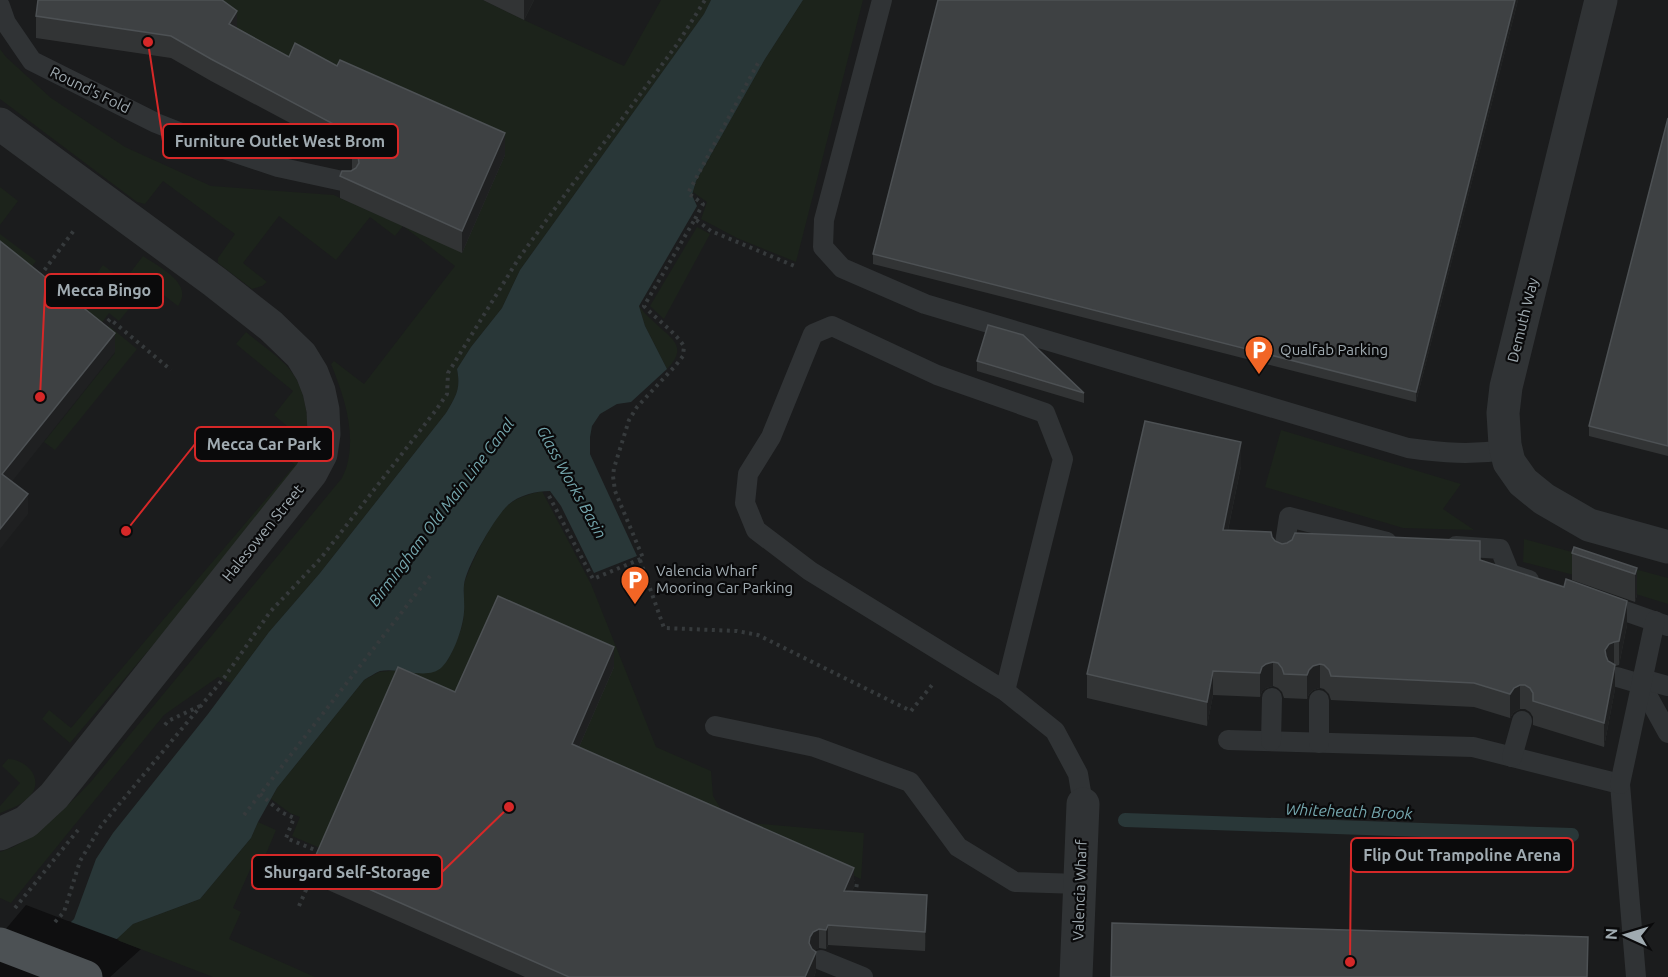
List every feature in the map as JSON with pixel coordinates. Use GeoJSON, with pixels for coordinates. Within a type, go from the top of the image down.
{"type":"FeatureCollection","features":[{"type":"Feature","properties":{"kind":"main road"},"geometry":{"type":"LineString","coordinates":[[0,944],[86,977]]}},
{"type":"Feature","properties":{"kind":"street","name":"Demuth Way"},"geometry":{"type":"LineString","coordinates":[[1601,0],[1506,387],[1503,413],[1506,450],[1509,462],[1523,482],[1544,499],[1589,525],[1668,547]]}},
{"type":"Feature","properties":{"kind":"street","name":"Halesowen Street"},"geometry":{"type":"LineString","coordinates":[[0,123],[271,326],[301,355],[312,373],[323,410],[324,434],[321,454],[311,473],[54,796],[26,822],[0,834]]}},
{"type":"Feature","properties":{"kind":"street","name":"Valencia Wharf"},"geometry":{"type":"LineString","coordinates":[[1076,977],[1083,804]]}},
{"type":"Feature","properties":{"kind":"lane"},"geometry":{"type":"LineString","coordinates":[[882,0],[824,220],[823,247],[842,268],[925,304],[1408,447],[1448,453],[1480,454],[1506,450]]}},
{"type":"Feature","properties":{"kind":"lane","name":"Round's Fold"},"geometry":{"type":"LineString","coordinates":[[0,6],[6,23],[32,61],[43,67],[156,123],[209,144],[278,167],[347,182]]}},
{"type":"Feature","properties":{"kind":"lane"},"geometry":{"type":"LineString","coordinates":[[1005,691],[1063,459],[1045,413],[938,375],[832,326],[813,334],[771,437],[748,474],[745,503],[756,530],[810,571],[1005,691],[1055,731],[1078,774],[1083,804]]}},
{"type":"Feature","properties":{"kind":"lane"},"geometry":{"type":"LineString","coordinates":[[1283,556],[1289,517],[1388,542],[1410,543]]}},
{"type":"Feature","properties":{"kind":"lane"},"geometry":{"type":"LineString","coordinates":[[1433,545],[1500,549],[1510,574],[1549,586]]}},
{"type":"Feature","properties":{"kind":"lane"},"geometry":{"type":"LineString","coordinates":[[1590,599],[1661,623],[1642,681],[1620,784],[1636,977]]}},
{"type":"Feature","properties":{"kind":"lane"},"geometry":{"type":"LineString","coordinates":[[1617,677],[1668,686]]}},
{"type":"Feature","properties":{"kind":"lane"},"geometry":{"type":"LineString","coordinates":[[1642,681],[1668,733]]}},
{"type":"Feature","properties":{"kind":"lane"},"geometry":{"type":"LineString","coordinates":[[1271,741],[1272,698]]}},
{"type":"Feature","properties":{"kind":"lane"},"geometry":{"type":"LineString","coordinates":[[1319,700],[1319,743]]}},
{"type":"Feature","properties":{"kind":"lane"},"geometry":{"type":"LineString","coordinates":[[1512,757],[1522,721]]}},
{"type":"Feature","properties":{"kind":"lane"},"geometry":{"type":"LineString","coordinates":[[715,726],[814,747],[910,782],[958,847],[1015,882],[1080,884]]}},
{"type":"Feature","properties":{"kind":"lane"},"geometry":{"type":"LineString","coordinates":[[1228,740],[1473,747],[1620,784]]}},
{"type":"Feature","properties":{"kind":"lane"},"geometry":{"type":"LineString","coordinates":[[821,960],[863,977]]}},
{"type":"Feature","properties":{"kind":"path"},"geometry":{"type":"LineString","coordinates":[[49,928],[64,912],[80,861],[101,826],[225,678],[270,612],[321,558],[436,410],[447,394],[448,373],[519,258],[678,43],[705,0]]}},
{"type":"Feature","properties":{"kind":"path"},"geometry":{"type":"LineString","coordinates":[[549,496],[593,579],[643,558],[615,491],[613,476],[628,420],[683,356],[684,346],[676,335],[644,306],[703,204],[688,193],[758,63]]}},
{"type":"Feature","properties":{"kind":"path"},"geometry":{"type":"LineString","coordinates":[[695,219],[711,231],[798,267],[842,268]]}},
{"type":"Feature","properties":{"kind":"path"},"geometry":{"type":"LineString","coordinates":[[39,277],[75,229]]}},
{"type":"Feature","properties":{"kind":"path"},"geometry":{"type":"LineString","coordinates":[[103,328],[110,320],[171,370]]}},
{"type":"Feature","properties":{"kind":"path"},"geometry":{"type":"LineString","coordinates":[[640,560],[664,628],[737,631],[758,635],[911,711],[953,659]]}},
{"type":"Feature","properties":{"kind":"path"},"geometry":{"type":"LineString","coordinates":[[244,815],[430,576]]}},
{"type":"Feature","properties":{"kind":"path"},"geometry":{"type":"LineString","coordinates":[[260,794],[281,812],[294,818],[286,838],[322,853]]}},
{"type":"Feature","properties":{"kind":"path"},"geometry":{"type":"LineString","coordinates":[[299,906],[317,864]]}},
{"type":"Feature","properties":{"kind":"path"},"geometry":{"type":"LineString","coordinates":[[846,879],[857,883],[852,902]]}},
{"type":"Feature","properties":{"kind":"shaded area"},"geometry":{"type":"Polygon","coordinates":[[[0,0],[1668,0],[1668,977],[110,977],[141,949],[26,905],[0,936],[0,0]]]}},
{"type":"Feature","properties":{"kind":"shaded area"},"geometry":{"type":"Polygon","coordinates":[[[211,0],[483,0],[624,66],[661,0],[711,0],[704,14],[520,270],[502,308],[457,369],[457,392],[446,413],[320,573],[269,632],[231,683],[218,677],[164,715],[11,903],[0,898],[0,852],[25,841],[37,832],[89,784],[342,478],[350,449],[349,424],[347,411],[331,364],[334,361],[364,384],[455,266],[403,226],[395,236],[370,217],[336,260],[279,216],[243,263],[267,282],[252,289],[218,263],[218,258],[235,234],[163,181],[145,204],[137,202],[0,99],[0,49],[51,98],[125,147],[211,186],[334,195],[462,252],[505,155],[229,46],[211,0]]]}},
{"type":"Feature","properties":{"kind":"shaded area"},"geometry":{"type":"Polygon","coordinates":[[[803,0],[863,0],[796,262],[737,238],[701,219],[707,202],[693,192],[696,181],[765,59],[803,0]]]}},
{"type":"Feature","properties":{"kind":"shaded area"},"geometry":{"type":"Polygon","coordinates":[[[0,187],[18,201],[0,225],[0,187]]]}},
{"type":"Feature","properties":{"kind":"shaded area"},"geometry":{"type":"Polygon","coordinates":[[[697,227],[710,234],[664,319],[650,306],[697,227]]]}},
{"type":"Feature","properties":{"kind":"shaded area"},"geometry":{"type":"Polygon","coordinates":[[[0,234],[36,261],[23,279],[0,260],[0,234]]]}},
{"type":"Feature","properties":{"kind":"shaded area"},"geometry":{"type":"Polygon","coordinates":[[[143,256],[166,271],[179,283],[182,298],[178,306],[149,284],[119,321],[109,313],[93,335],[48,282],[55,275],[81,294],[103,265],[124,281],[143,256]]]}},
{"type":"Feature","properties":{"kind":"shaded area"},"geometry":{"type":"Polygon","coordinates":[[[639,306],[677,347],[674,361],[667,369],[645,326],[639,306]]]}},
{"type":"Feature","properties":{"kind":"shaded area"},"geometry":{"type":"Polygon","coordinates":[[[109,326],[137,349],[55,450],[44,442],[115,353],[99,340],[109,326]]]}},
{"type":"Feature","properties":{"kind":"shaded area"},"geometry":{"type":"Polygon","coordinates":[[[246,332],[286,365],[300,386],[304,397],[307,422],[304,459],[227,558],[70,743],[42,719],[49,710],[71,728],[295,465],[278,450],[294,432],[274,415],[293,391],[236,344],[246,332]]]}},
{"type":"Feature","properties":{"kind":"shaded area"},"geometry":{"type":"Polygon","coordinates":[[[1281,430],[1461,484],[1443,509],[1474,530],[1403,528],[1265,487],[1281,430]]]}},
{"type":"Feature","properties":{"kind":"shaded area"},"geometry":{"type":"Polygon","coordinates":[[[542,491],[591,584],[656,747],[711,771],[713,796],[728,821],[455,712],[391,683],[320,848],[292,836],[300,817],[290,813],[271,799],[277,788],[364,680],[379,672],[448,660],[462,625],[465,581],[484,540],[508,505],[520,498],[542,491]]]}},
{"type":"Feature","properties":{"kind":"shaded area"},"geometry":{"type":"Polygon","coordinates":[[[1524,539],[1668,578],[1668,604],[1523,562],[1524,539]]]}},
{"type":"Feature","properties":{"kind":"shaded area"},"geometry":{"type":"Polygon","coordinates":[[[8,759],[20,762],[30,769],[35,786],[27,800],[0,813],[0,806],[20,783],[2,766],[8,759]]]}},
{"type":"Feature","properties":{"kind":"shaded area"},"geometry":{"type":"Polygon","coordinates":[[[728,821],[864,833],[861,879],[728,821]]]}},
{"type":"Feature","properties":{"kind":"shaded area"},"geometry":{"type":"Polygon","coordinates":[[[258,822],[276,830],[261,866],[253,863],[233,908],[241,912],[229,939],[315,977],[213,977],[117,940],[133,924],[200,899],[251,838],[258,822]]]}},
{"type":"Feature","properties":{"kind":"water"},"geometry":{"type":"Polygon","coordinates":[[[711,0],[803,0],[765,59],[696,181],[692,195],[697,206],[639,306],[645,326],[667,369],[631,402],[617,404],[600,414],[592,426],[590,454],[637,556],[594,573],[561,506],[550,491],[528,494],[512,502],[496,520],[470,567],[464,585],[462,626],[454,649],[446,662],[436,671],[429,673],[388,670],[380,671],[364,680],[277,788],[251,838],[200,899],[133,924],[76,977],[16,977],[74,919],[96,859],[113,833],[208,714],[269,632],[320,573],[446,413],[457,392],[457,369],[502,308],[520,270],[704,14],[711,0]]]}},
{"type":"Feature","properties":{"kind":"pier"},"geometry":{"type":"Polygon","coordinates":[[[68,921],[119,940],[80,977],[13,977],[68,921]]]}},
{"type":"Feature","properties":{"kind":"building"},"geometry":{"type":"Polygon","coordinates":[[[38,0],[222,0],[237,11],[229,24],[289,57],[295,43],[337,66],[340,60],[505,133],[462,231],[340,176],[342,171],[351,171],[359,163],[358,156],[352,150],[358,137],[171,36],[36,16],[38,0]]]}},
{"type":"Feature","properties":{"kind":"building"},"geometry":{"type":"Polygon","coordinates":[[[938,0],[1515,0],[1416,392],[873,254],[938,0]]]}},
{"type":"Feature","properties":{"kind":"building"},"geometry":{"type":"Polygon","coordinates":[[[1668,118],[1668,446],[1589,426],[1668,118]]]}},
{"type":"Feature","properties":{"kind":"building"},"geometry":{"type":"Polygon","coordinates":[[[0,241],[115,333],[2,474],[28,494],[0,529],[0,241]]]}},
{"type":"Feature","properties":{"kind":"building"},"geometry":{"type":"Polygon","coordinates":[[[988,325],[1023,335],[1084,393],[977,361],[988,325]]]}},
{"type":"Feature","properties":{"kind":"building"},"geometry":{"type":"Polygon","coordinates":[[[1145,421],[1241,442],[1223,530],[1271,532],[1275,541],[1282,544],[1292,540],[1295,533],[1480,541],[1480,560],[1564,587],[1566,579],[1627,601],[1619,641],[1609,644],[1605,650],[1608,661],[1615,665],[1604,723],[1533,701],[1533,693],[1525,685],[1514,688],[1510,694],[1474,683],[1331,676],[1329,670],[1320,664],[1313,666],[1307,675],[1284,674],[1278,663],[1273,662],[1262,667],[1260,673],[1213,671],[1207,702],[1087,674],[1145,421]]]}},
{"type":"Feature","properties":{"kind":"building"},"geometry":{"type":"Polygon","coordinates":[[[1574,547],[1637,568],[1635,574],[1572,553],[1574,547]]]}},
{"type":"Feature","properties":{"kind":"building"},"geometry":{"type":"Polygon","coordinates":[[[498,596],[614,647],[572,744],[854,868],[844,891],[927,895],[925,932],[828,925],[826,930],[819,929],[810,937],[809,943],[816,952],[805,977],[569,977],[312,864],[398,667],[455,692],[498,596]]]}},
{"type":"Feature","properties":{"kind":"building"},"geometry":{"type":"Polygon","coordinates":[[[1112,923],[1588,937],[1587,977],[1111,977],[1112,923]]]}},
{"type":"Feature","properties":{"kind":"waterway","name":"Whiteheath Brook"},"geometry":{"type":"LineString","coordinates":[[1125,820],[1572,835]]}},
{"type":"Feature","properties":{"kind":"place","name":"Furniture Outlet West Brom"},"geometry":{"type":"Point","coordinates":[148,42]}},
{"type":"Feature","properties":{"kind":"place","name":"Qualfab Parking"},"geometry":{"type":"Point","coordinates":[1259,376]}},
{"type":"Feature","properties":{"kind":"place","name":"Mecca Bingo"},"geometry":{"type":"Point","coordinates":[40,397]}},
{"type":"Feature","properties":{"kind":"place","name":"Mecca Car Park"},"geometry":{"type":"Point","coordinates":[126,531]}},
{"type":"Feature","properties":{"kind":"place","name":"Valencia Wharf Mooring Car Parking"},"geometry":{"type":"Point","coordinates":[635,606]}},
{"type":"Feature","properties":{"kind":"place","name":"Shurgard Self-Storage"},"geometry":{"type":"Point","coordinates":[509,807]}},
{"type":"Feature","properties":{"kind":"place","name":"Flip Out Trampoline Arena"},"geometry":{"type":"Point","coordinates":[1350,962]}},
{"type":"Feature","properties":{"kind":"water label","name":"Glass Works Basin"},"geometry":{"type":"Point","coordinates":[572,482]}},
{"type":"Feature","properties":{"kind":"water label","name":"Birmingham Old Main Line Canal"},"geometry":{"type":"Point","coordinates":[441,512]}}]}
